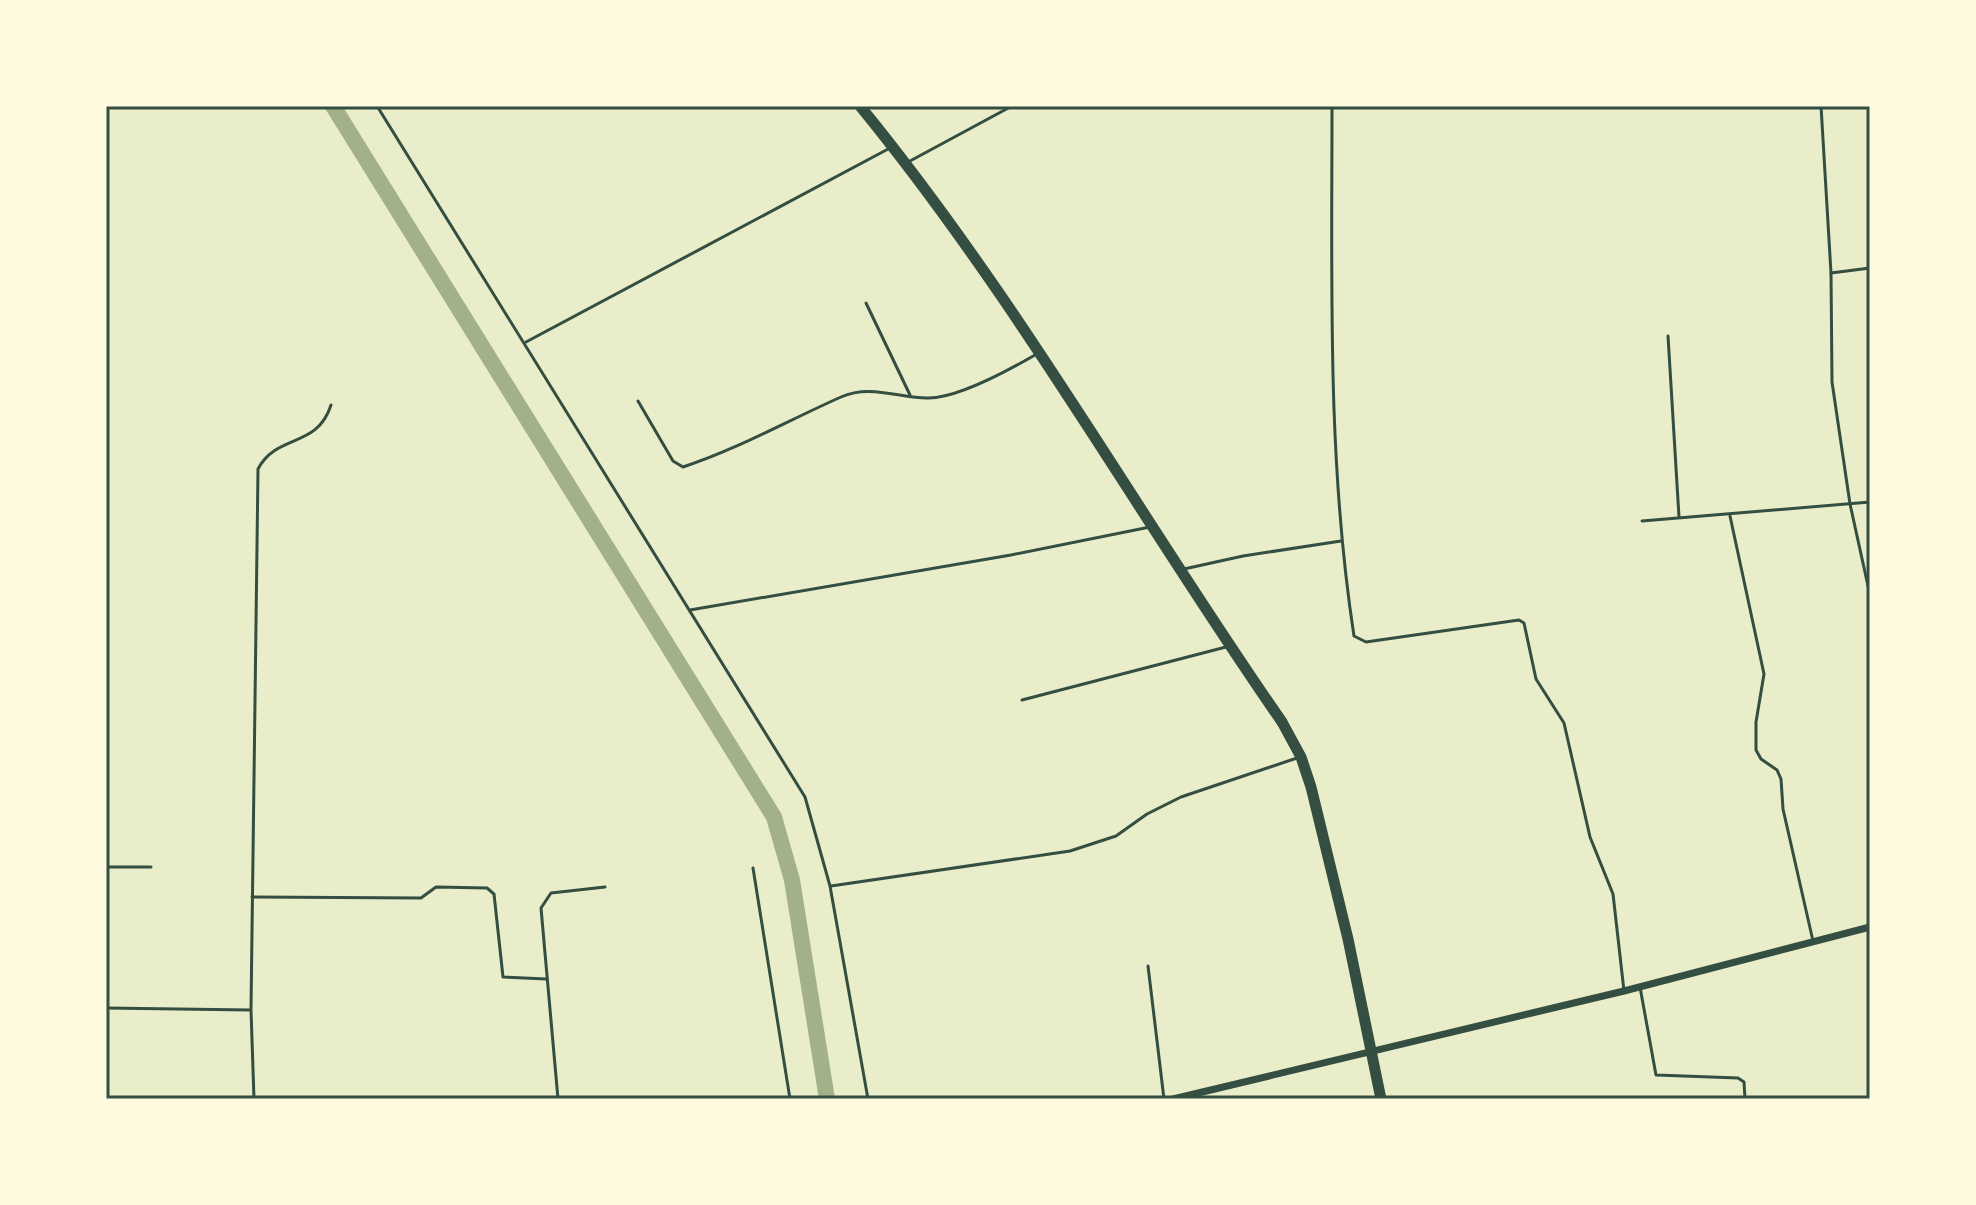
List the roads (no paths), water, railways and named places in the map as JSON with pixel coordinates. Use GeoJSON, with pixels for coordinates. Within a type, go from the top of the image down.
{"type":"FeatureCollection","features":[{"type":"Feature","properties":{"kind":"main road"},"geometry":{"type":"LineString","coordinates":[[860,106],[893,146],[1038,353],[1282,722],[1301,757],[1348,939],[1381,1099]]}},
{"type":"Feature","properties":{"kind":"street"},"geometry":{"type":"LineString","coordinates":[[1173,1099],[1624,991],[1870,927]]}},
{"type":"Feature","properties":{"kind":"lane"},"geometry":{"type":"LineString","coordinates":[[377,106],[526,342],[805,797],[830,886],[868,1099]]}},
{"type":"Feature","properties":{"kind":"lane"},"geometry":{"type":"LineString","coordinates":[[905,164],[1012,106]]}},
{"type":"Feature","properties":{"kind":"lane"},"geometry":{"type":"LineString","coordinates":[[1332,106],[1332,305],[1341,541],[1354,636],[1359,641],[1519,620],[1524,623],[1536,679],[1564,723],[1590,837],[1613,894],[1624,991]]}},
{"type":"Feature","properties":{"kind":"lane"},"geometry":{"type":"LineString","coordinates":[[1821,106],[1831,273],[1830,364],[1850,504],[1870,595]]}},
{"type":"Feature","properties":{"kind":"lane"},"geometry":{"type":"LineString","coordinates":[[526,342],[893,146]]}},
{"type":"Feature","properties":{"kind":"lane"},"geometry":{"type":"LineString","coordinates":[[1831,273],[1870,268]]}},
{"type":"Feature","properties":{"kind":"lane"},"geometry":{"type":"LineString","coordinates":[[866,303],[910,395]]}},
{"type":"Feature","properties":{"kind":"lane"},"geometry":{"type":"LineString","coordinates":[[1668,336],[1679,517]]}},
{"type":"Feature","properties":{"kind":"lane"},"geometry":{"type":"LineString","coordinates":[[638,401],[673,461],[683,467],[842,396],[876,392],[943,396],[1006,372],[1038,353]]}},
{"type":"Feature","properties":{"kind":"lane"},"geometry":{"type":"LineString","coordinates":[[254,1099],[251,1010],[258,469],[274,450],[317,432],[327,420],[331,405]]}},
{"type":"Feature","properties":{"kind":"lane"},"geometry":{"type":"LineString","coordinates":[[1642,521],[1870,502]]}},
{"type":"Feature","properties":{"kind":"lane"},"geometry":{"type":"LineString","coordinates":[[1730,516],[1764,674],[1756,722],[1756,750],[1761,759],[1777,770],[1781,779],[1783,809],[1813,941]]}},
{"type":"Feature","properties":{"kind":"lane"},"geometry":{"type":"LineString","coordinates":[[690,610],[1011,555],[1154,526]]}},
{"type":"Feature","properties":{"kind":"lane"},"geometry":{"type":"LineString","coordinates":[[1181,570],[1243,556],[1341,541]]}},
{"type":"Feature","properties":{"kind":"lane"},"geometry":{"type":"LineString","coordinates":[[1022,700],[1229,646]]}},
{"type":"Feature","properties":{"kind":"lane"},"geometry":{"type":"LineString","coordinates":[[830,886],[1070,851],[1116,836],[1147,814],[1181,797],[1301,757]]}},
{"type":"Feature","properties":{"kind":"lane"},"geometry":{"type":"LineString","coordinates":[[106,867],[151,867]]}},
{"type":"Feature","properties":{"kind":"lane"},"geometry":{"type":"LineString","coordinates":[[753,868],[790,1099]]}},
{"type":"Feature","properties":{"kind":"lane"},"geometry":{"type":"LineString","coordinates":[[252,897],[421,898],[436,887],[487,888],[494,894],[503,977],[546,979]]}},
{"type":"Feature","properties":{"kind":"lane"},"geometry":{"type":"LineString","coordinates":[[558,1099],[541,908],[543,900],[551,893],[605,887]]}},
{"type":"Feature","properties":{"kind":"lane"},"geometry":{"type":"LineString","coordinates":[[1148,966],[1164,1099]]}},
{"type":"Feature","properties":{"kind":"lane"},"geometry":{"type":"LineString","coordinates":[[1640,986],[1656,1075],[1738,1078],[1744,1082],[1745,1099]]}},
{"type":"Feature","properties":{"kind":"lane"},"geometry":{"type":"LineString","coordinates":[[106,1008],[251,1010]]}},
{"type":"Feature","properties":{"kind":"waterway"},"geometry":{"type":"LineString","coordinates":[[333,106],[774,817],[792,880],[827,1099]]}}]}
